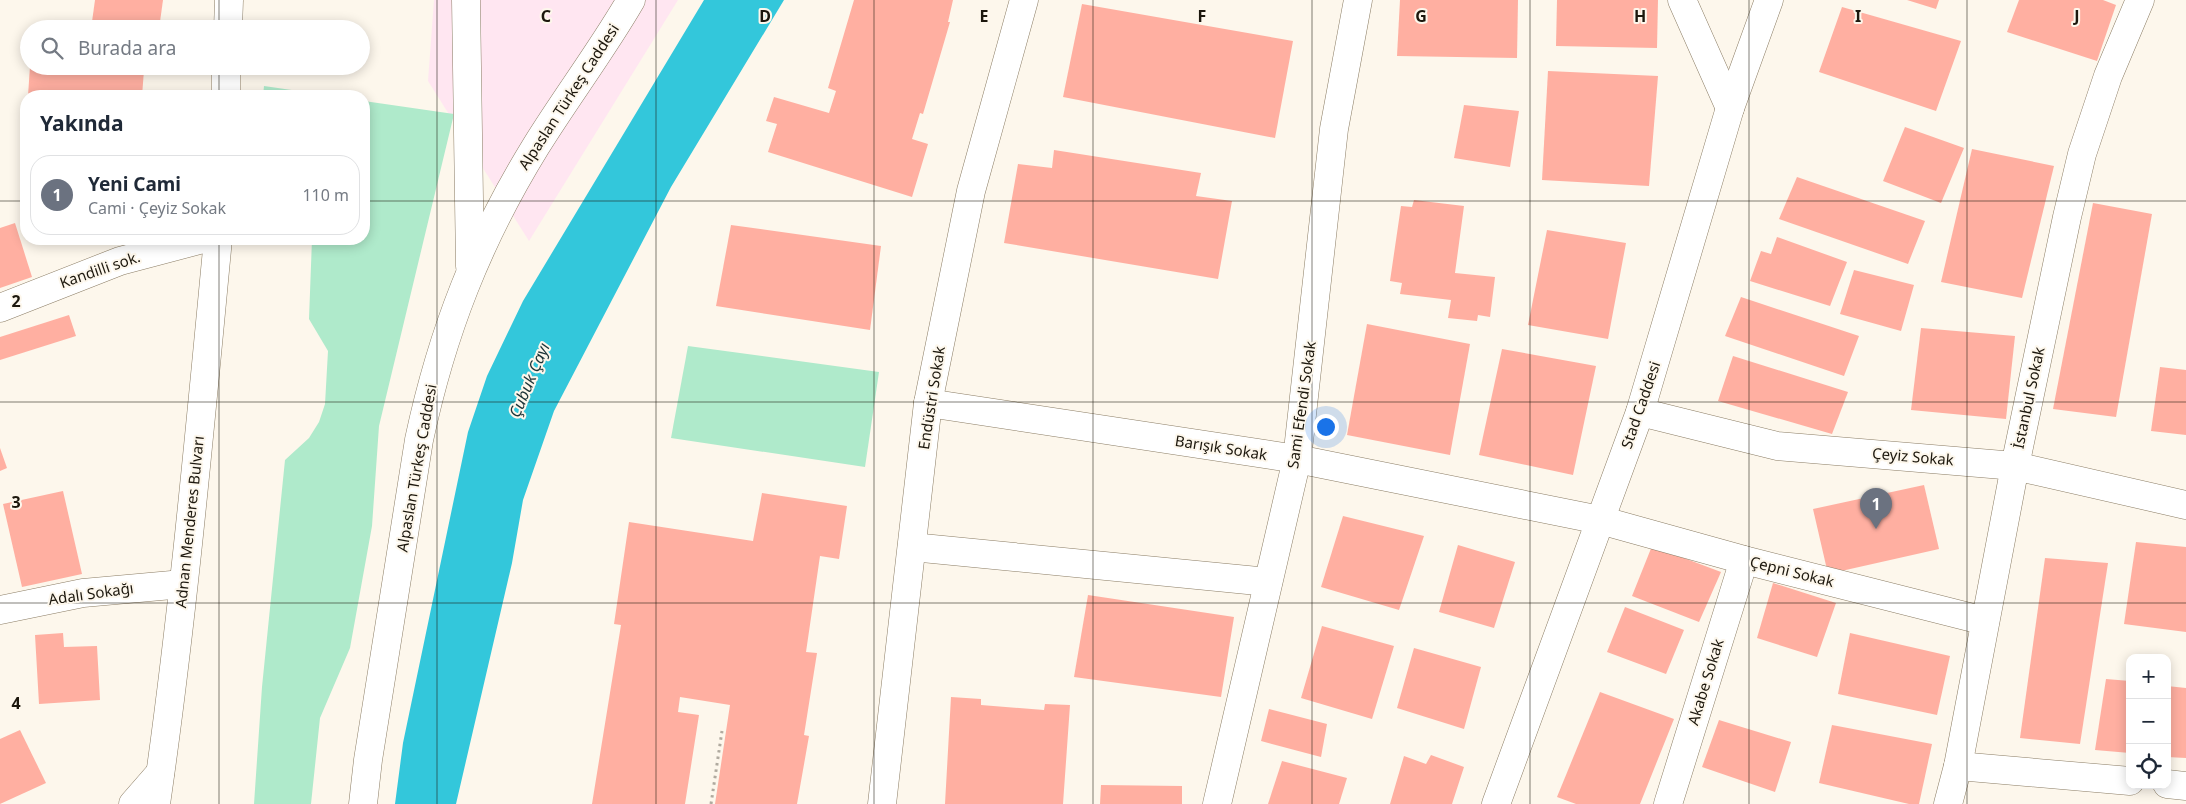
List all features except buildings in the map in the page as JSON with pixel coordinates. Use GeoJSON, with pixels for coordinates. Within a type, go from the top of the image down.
{"type":"FeatureCollection","features":[{"type":"Feature","properties":{"kind":"street"},"geometry":{"type":"LineString","coordinates":[[228,0],[228,20]]}},
{"type":"Feature","properties":{"kind":"street"},"geometry":{"type":"LineString","coordinates":[[466,0],[470,270]]}},
{"type":"Feature","properties":{"kind":"street","name":"Alpaslan Türkeş Caddesi"},"geometry":{"type":"LineString","coordinates":[[363,804],[368,760],[419,440],[430,389],[444,343],[470,270],[498,212],[536,146],[607,42],[632,0]]}},
{"type":"Feature","properties":{"kind":"street","name":"Endüstri Sokak"},"geometry":{"type":"LineString","coordinates":[[882,804],[928,403],[971,191],[1024,0]]}},
{"type":"Feature","properties":{"kind":"street","name":"Sami Efendi Sokak"},"geometry":{"type":"LineString","coordinates":[[1217,804],[1296,459],[1334,129],[1358,0]]}},
{"type":"Feature","properties":{"kind":"street"},"geometry":{"type":"LineString","coordinates":[[1682,0],[1730,108]]}},
{"type":"Feature","properties":{"kind":"street","name":"Stad Caddesi"},"geometry":{"type":"LineString","coordinates":[[1496,804],[1640,412],[1730,108],[1769,0]]}},
{"type":"Feature","properties":{"kind":"street","name":"İstanbul Sokak"},"geometry":{"type":"LineString","coordinates":[[1948,804],[1958,766],[2015,466],[2082,154],[2108,76],[2140,0]]}},
{"type":"Feature","properties":{"kind":"street"},"geometry":{"type":"LineString","coordinates":[[226,75],[226,90]]}},
{"type":"Feature","properties":{"kind":"street","name":"Kandilli sok."},"geometry":{"type":"LineString","coordinates":[[0,308],[120,261],[180,245]]}},
{"type":"Feature","properties":{"kind":"street","name":"Adnan Menderes Bulvarı"},"geometry":{"type":"LineString","coordinates":[[156,804],[201,417],[217,245]]}},
{"type":"Feature","properties":{"kind":"street","name":"Barışık Sokak"},"geometry":{"type":"LineString","coordinates":[[928,403],[1296,459],[1600,520]]}},
{"type":"Feature","properties":{"kind":"street","name":"Çeyiz Sokak"},"geometry":{"type":"LineString","coordinates":[[1640,412],[1777,446],[2015,466],[2186,505]]}},
{"type":"Feature","properties":{"kind":"street","name":"Çepni Sokak"},"geometry":{"type":"LineString","coordinates":[[1600,520],[1744,560],[1985,621]]}},
{"type":"Feature","properties":{"kind":"street"},"geometry":{"type":"LineString","coordinates":[[912,547],[1268,582]]}},
{"type":"Feature","properties":{"kind":"street","name":"Akabe Sokak"},"geometry":{"type":"LineString","coordinates":[[1668,804],[1744,560]]}},
{"type":"Feature","properties":{"kind":"street","name":"Adalı Sokağı"},"geometry":{"type":"LineString","coordinates":[[0,610],[83,593],[182,584]]}},
{"type":"Feature","properties":{"kind":"street"},"geometry":{"type":"LineString","coordinates":[[1958,766],[2126,780]]}},
{"type":"Feature","properties":{"kind":"street"},"geometry":{"type":"LineString","coordinates":[[133,804],[160,774]]}},
{"type":"Feature","properties":{"kind":"street"},"geometry":{"type":"LineString","coordinates":[[2171,784],[2186,786]]}},
{"type":"Feature","properties":{"kind":"path"},"geometry":{"type":"LineString","coordinates":[[711,804],[722,731]]}},
{"type":"Feature","properties":{"kind":"shaded area"},"geometry":{"type":"Polygon","coordinates":[[[434,0],[678,0],[529,241],[428,81],[434,0]]]}},
{"type":"Feature","properties":{"kind":"green space"},"geometry":{"type":"Polygon","coordinates":[[[264,86],[292,90],[264,90],[264,86]]]}},
{"type":"Feature","properties":{"kind":"green space"},"geometry":{"type":"Polygon","coordinates":[[[370,102],[454,114],[379,426],[372,526],[350,648],[320,718],[311,804],[254,804],[262,687],[285,460],[309,438],[319,422],[325,404],[328,351],[309,319],[312,245],[370,245],[370,102]]]}},
{"type":"Feature","properties":{"kind":"green space"},"geometry":{"type":"Polygon","coordinates":[[[688,346],[879,372],[865,467],[671,438],[688,346]]]}},
{"type":"Feature","properties":{"kind":"water","name":"Çubuk Çayı"},"geometry":{"type":"Polygon","coordinates":[[[704,0],[784,0],[671,187],[554,411],[523,500],[512,563],[456,804],[395,804],[403,743],[468,432],[487,376],[523,301],[704,0]]]}},
{"type":"Feature","properties":{"kind":"place","name":"Yeni Cami"},"geometry":{"type":"Point","coordinates":[1876,529]}}]}
